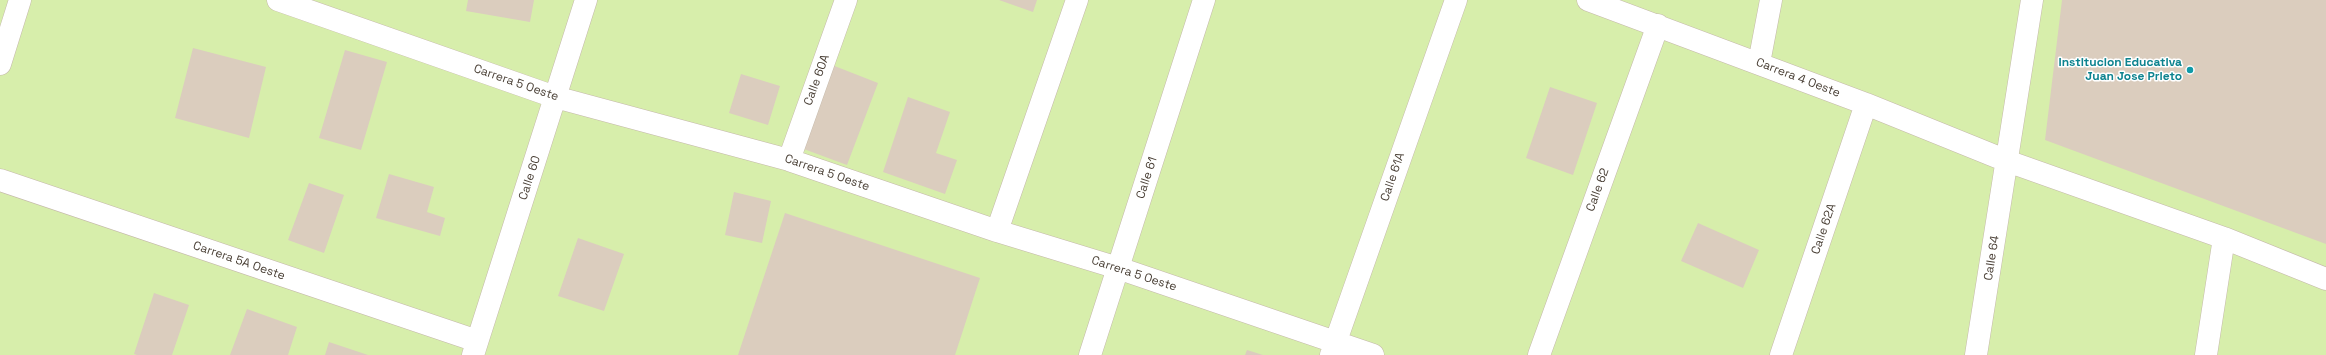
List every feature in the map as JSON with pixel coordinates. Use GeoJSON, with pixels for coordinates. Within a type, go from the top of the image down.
{"type":"FeatureCollection","features":[{"type":"Feature","properties":{"kind":"street"},"geometry":{"type":"LineString","coordinates":[[0,64],[20,0]]}},
{"type":"Feature","properties":{"kind":"street","name":"Carrera 5 Oeste"},"geometry":{"type":"LineString","coordinates":[[278,0],[555,97],[789,160],[997,231],[1118,268],[1333,349],[1373,355]]}},
{"type":"Feature","properties":{"kind":"street","name":"Calle 60"},"geometry":{"type":"LineString","coordinates":[[475,348],[586,0]]}},
{"type":"Feature","properties":{"kind":"street","name":"Calle 60A"},"geometry":{"type":"LineString","coordinates":[[789,160],[846,0]]}},
{"type":"Feature","properties":{"kind":"street"},"geometry":{"type":"LineString","coordinates":[[997,231],[1077,0]]}},
{"type":"Feature","properties":{"kind":"street","name":"Calle 61"},"geometry":{"type":"LineString","coordinates":[[1090,355],[1204,0]]}},
{"type":"Feature","properties":{"kind":"street","name":"Calle 61A"},"geometry":{"type":"LineString","coordinates":[[1333,349],[1456,0]]}},
{"type":"Feature","properties":{"kind":"street","name":"Carrera 4 Oeste"},"geometry":{"type":"LineString","coordinates":[[1588,0],[1866,104],[2007,161],[2224,238],[2326,279]]}},
{"type":"Feature","properties":{"kind":"street"},"geometry":{"type":"LineString","coordinates":[[1759,63],[1771,0]]}},
{"type":"Feature","properties":{"kind":"street","name":"Calle 64"},"geometry":{"type":"LineString","coordinates":[[1976,355],[2032,0]]}},
{"type":"Feature","properties":{"kind":"street","name":"Calle 62"},"geometry":{"type":"LineString","coordinates":[[1539,355],[1658,25]]}},
{"type":"Feature","properties":{"kind":"street","name":"Calle 62A"},"geometry":{"type":"LineString","coordinates":[[1781,355],[1866,104]]}},
{"type":"Feature","properties":{"kind":"street","name":"Carrera 5A Oeste"},"geometry":{"type":"LineString","coordinates":[[0,180],[475,348]]}},
{"type":"Feature","properties":{"kind":"street"},"geometry":{"type":"LineString","coordinates":[[2206,355],[2224,238]]}},
{"type":"Feature","properties":{"kind":"green space"},"geometry":{"type":"Polygon","coordinates":[[[0,0],[2326,0],[2326,355],[0,355],[0,0]]]}},
{"type":"Feature","properties":{"kind":"building"},"geometry":{"type":"Polygon","coordinates":[[[468,0],[534,0],[530,22],[466,11],[468,0]]]}},
{"type":"Feature","properties":{"kind":"building"},"geometry":{"type":"Polygon","coordinates":[[[999,0],[1037,0],[1033,12],[999,0]]]}},
{"type":"Feature","properties":{"kind":"building","name":"Institucion Educativa Juan Jose Prieto"},"geometry":{"type":"Polygon","coordinates":[[[2062,0],[2326,0],[2326,244],[2045,140],[2062,0]]]}},
{"type":"Feature","properties":{"kind":"building"},"geometry":{"type":"Polygon","coordinates":[[[193,48],[266,67],[249,138],[175,118],[193,48]]]}},
{"type":"Feature","properties":{"kind":"building"},"geometry":{"type":"Polygon","coordinates":[[[345,50],[387,62],[361,150],[319,138],[345,50]]]}},
{"type":"Feature","properties":{"kind":"building"},"geometry":{"type":"Polygon","coordinates":[[[832,65],[878,83],[847,165],[801,148],[832,65]]]}},
{"type":"Feature","properties":{"kind":"building"},"geometry":{"type":"Polygon","coordinates":[[[741,74],[780,86],[768,125],[729,113],[741,74]]]}},
{"type":"Feature","properties":{"kind":"building"},"geometry":{"type":"Polygon","coordinates":[[[1550,87],[1597,103],[1573,175],[1526,158],[1550,87]]]}},
{"type":"Feature","properties":{"kind":"building"},"geometry":{"type":"Polygon","coordinates":[[[908,97],[950,112],[936,153],[957,160],[945,194],[883,172],[908,97]]]}},
{"type":"Feature","properties":{"kind":"building"},"geometry":{"type":"Polygon","coordinates":[[[389,174],[434,187],[427,212],[445,218],[440,236],[376,218],[389,174]]]}},
{"type":"Feature","properties":{"kind":"building"},"geometry":{"type":"Polygon","coordinates":[[[309,183],[344,195],[324,253],[288,240],[309,183]]]}},
{"type":"Feature","properties":{"kind":"building"},"geometry":{"type":"Polygon","coordinates":[[[734,192],[771,201],[762,243],[725,235],[734,192]]]}},
{"type":"Feature","properties":{"kind":"building"},"geometry":{"type":"Polygon","coordinates":[[[785,213],[980,278],[955,355],[738,355],[785,213]]]}},
{"type":"Feature","properties":{"kind":"building"},"geometry":{"type":"Polygon","coordinates":[[[1698,223],[1759,250],[1743,288],[1681,261],[1698,223]]]}},
{"type":"Feature","properties":{"kind":"building"},"geometry":{"type":"Polygon","coordinates":[[[578,238],[624,254],[604,311],[558,296],[578,238]]]}},
{"type":"Feature","properties":{"kind":"building"},"geometry":{"type":"Polygon","coordinates":[[[154,293],[189,305],[172,355],[134,354],[154,293]]]}},
{"type":"Feature","properties":{"kind":"building"},"geometry":{"type":"Polygon","coordinates":[[[247,309],[297,327],[288,355],[230,355],[247,309]]]}},
{"type":"Feature","properties":{"kind":"building"},"geometry":{"type":"Polygon","coordinates":[[[329,342],[368,355],[325,355],[329,342]]]}},
{"type":"Feature","properties":{"kind":"building"},"geometry":{"type":"Polygon","coordinates":[[[1247,350],[1263,355],[1245,355],[1247,350]]]}},
{"type":"Feature","properties":{"kind":"place","name":"Institucion Educativa Juan Jose Prieto"},"geometry":{"type":"Point","coordinates":[2190,70]}}]}
